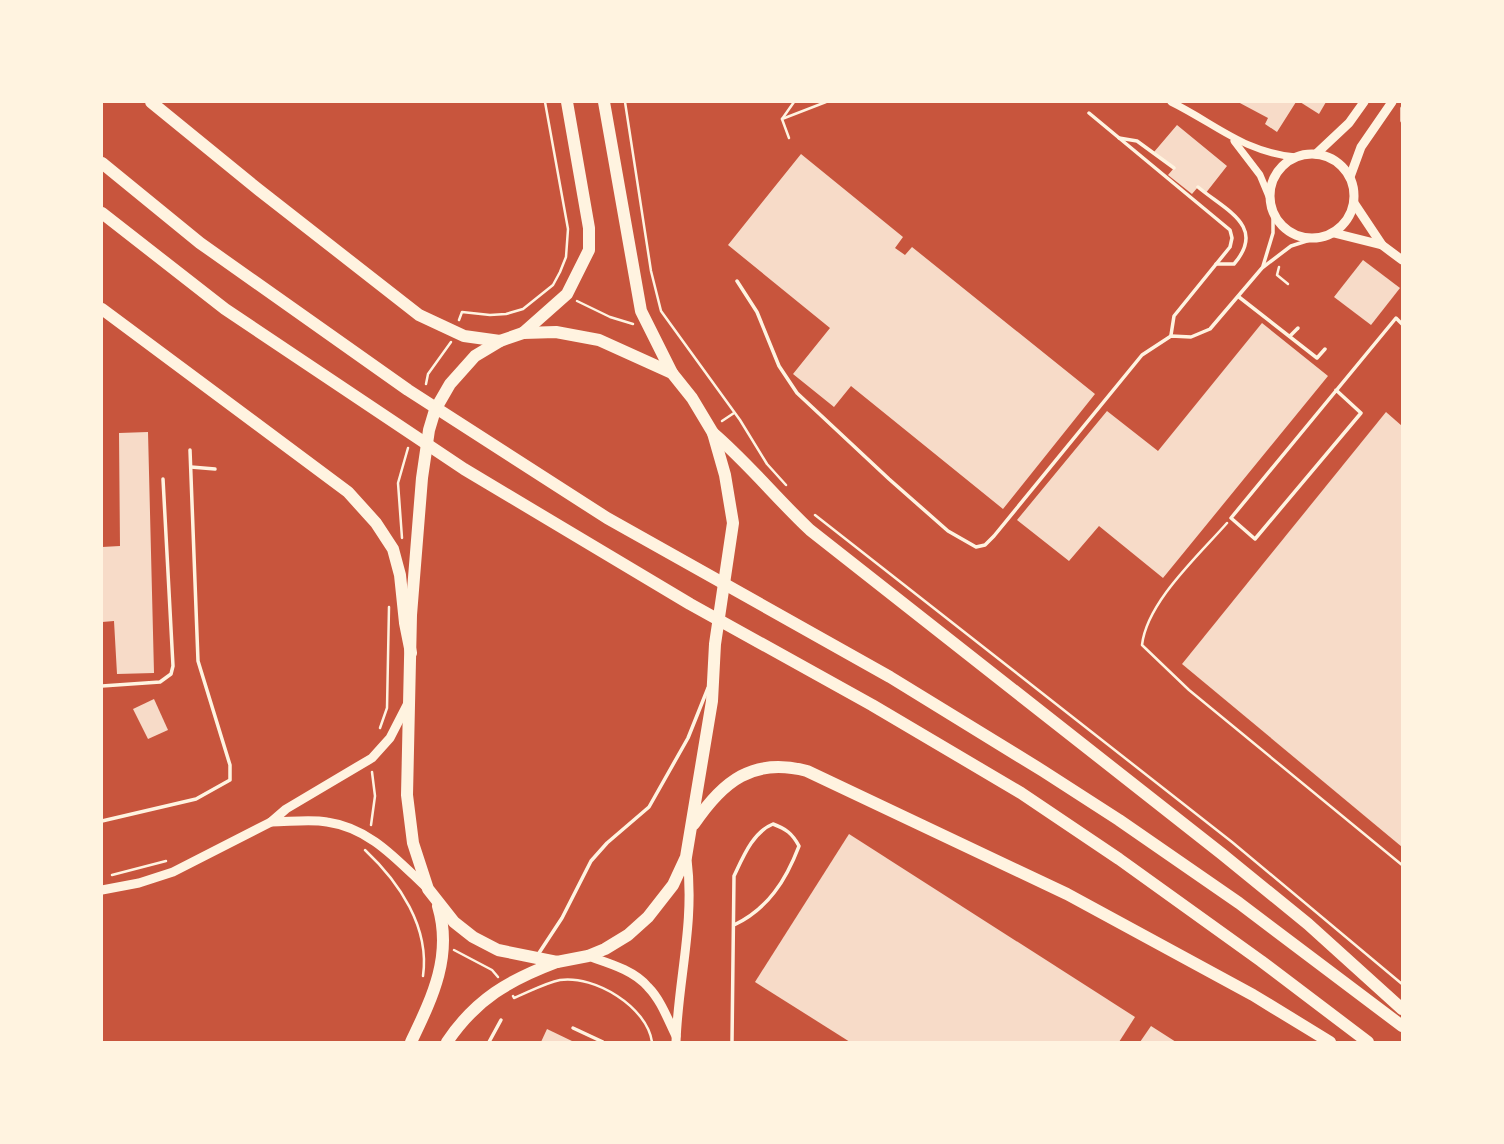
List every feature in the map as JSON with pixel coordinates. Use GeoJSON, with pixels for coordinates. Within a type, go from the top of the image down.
{"type":"FeatureCollection","features":[{"type":"Feature","properties":{"kind":"main road"},"geometry":{"type":"LineString","coordinates":[[151,102],[419,315],[464,336],[500,341]]}},
{"type":"Feature","properties":{"kind":"main road"},"geometry":{"type":"LineString","coordinates":[[523,333],[567,294],[589,250],[589,228],[567,102]]}},
{"type":"Feature","properties":{"kind":"main road"},"geometry":{"type":"LineString","coordinates":[[447,1042],[477,1005],[505,985],[557,961],[588,956],[621,940],[648,917],[673,886],[686,857],[694,824],[733,523],[725,475],[713,433],[692,398],[672,373],[644,318],[639,302],[604,102]]}},
{"type":"Feature","properties":{"kind":"main road"},"geometry":{"type":"LineString","coordinates":[[102,163],[200,243],[408,390],[607,518],[890,677],[1119,820],[1239,904],[1402,1026]]}},
{"type":"Feature","properties":{"kind":"main road"},"geometry":{"type":"LineString","coordinates":[[102,212],[225,309],[464,469],[690,604],[872,705],[1021,793],[1240,945],[1368,1042]]}},
{"type":"Feature","properties":{"kind":"main road"},"geometry":{"type":"LineString","coordinates":[[102,309],[348,492],[376,523],[393,549],[400,575],[411,653]]}},
{"type":"Feature","properties":{"kind":"main road"},"geometry":{"type":"LineString","coordinates":[[557,961],[498,950],[473,937],[454,922],[428,889],[413,843],[409,817],[411,615],[422,478],[429,430],[435,410],[454,378],[475,356],[500,341],[523,333],[556,332],[599,340],[672,373]]}},
{"type":"Feature","properties":{"kind":"main road"},"geometry":{"type":"LineString","coordinates":[[713,433],[739,455],[787,509],[810,530],[1223,854],[1308,924],[1402,1009]]}},
{"type":"Feature","properties":{"kind":"main road"},"geometry":{"type":"LineString","coordinates":[[694,824],[712,799],[735,779],[750,771],[776,766],[807,771],[1067,894],[1253,995],[1330,1042]]}},
{"type":"Feature","properties":{"kind":"main road"},"geometry":{"type":"LineString","coordinates":[[411,1042],[440,974],[443,931],[437,902]]}},
{"type":"Feature","properties":{"kind":"street"},"geometry":{"type":"LineString","coordinates":[[1171,102],[1231,138],[1275,155],[1296,157],[1315,154],[1335,160],[1350,177],[1354,188],[1354,203],[1348,219],[1334,233],[1313,239],[1290,233],[1273,213],[1260,175],[1231,138]]}},
{"type":"Feature","properties":{"kind":"street"},"geometry":{"type":"LineString","coordinates":[[1315,154],[1349,123],[1364,102]]}},
{"type":"Feature","properties":{"kind":"street"},"geometry":{"type":"LineString","coordinates":[[1350,177],[1361,147],[1392,102]]}},
{"type":"Feature","properties":{"kind":"street"},"geometry":{"type":"LineString","coordinates":[[1270,199],[1272,183],[1278,171],[1296,157]]}},
{"type":"Feature","properties":{"kind":"street"},"geometry":{"type":"LineString","coordinates":[[1354,203],[1382,245],[1402,260]]}},
{"type":"Feature","properties":{"kind":"street"},"geometry":{"type":"LineString","coordinates":[[1334,233],[1382,245]]}},
{"type":"Feature","properties":{"kind":"street"},"geometry":{"type":"LineString","coordinates":[[102,890],[139,883],[173,872],[271,822],[286,809],[372,758],[390,738],[410,698]]}},
{"type":"Feature","properties":{"kind":"street"},"geometry":{"type":"LineString","coordinates":[[271,822],[326,821],[352,829],[389,851],[428,889]]}},
{"type":"Feature","properties":{"kind":"street"},"geometry":{"type":"LineString","coordinates":[[677,1040],[689,933],[691,889],[686,857]]}},
{"type":"Feature","properties":{"kind":"street"},"geometry":{"type":"LineString","coordinates":[[588,956],[617,966],[647,984],[677,1040]]}},
{"type":"Feature","properties":{"kind":"lane"},"geometry":{"type":"LineString","coordinates":[[1402,108],[1402,121]]}},
{"type":"Feature","properties":{"kind":"lane"},"geometry":{"type":"LineString","coordinates":[[1088,113],[1230,230],[1230,247],[1174,316],[1171,336]]}},
{"type":"Feature","properties":{"kind":"lane"},"geometry":{"type":"LineString","coordinates":[[1118,138],[1138,141],[1174,168]]}},
{"type":"Feature","properties":{"kind":"lane"},"geometry":{"type":"LineString","coordinates":[[1198,187],[1244,226],[1248,240],[1234,264],[1216,264]]}},
{"type":"Feature","properties":{"kind":"lane"},"geometry":{"type":"LineString","coordinates":[[1262,268],[1273,233],[1273,213]]}},
{"type":"Feature","properties":{"kind":"lane"},"geometry":{"type":"LineString","coordinates":[[737,281],[757,312],[779,366],[797,393],[948,531],[976,547],[985,545],[994,536],[1142,355],[1171,336],[1191,337],[1210,329],[1262,268],[1291,246],[1313,239]]}},
{"type":"Feature","properties":{"kind":"lane"},"geometry":{"type":"LineString","coordinates":[[1239,297],[1317,358],[1325,349]]}},
{"type":"Feature","properties":{"kind":"lane"},"geometry":{"type":"LineString","coordinates":[[1336,390],[1361,413],[1255,539],[1231,518],[1336,390],[1396,318],[1402,324]]}},
{"type":"Feature","properties":{"kind":"lane"},"geometry":{"type":"LineString","coordinates":[[1290,337],[1298,328]]}},
{"type":"Feature","properties":{"kind":"lane"},"geometry":{"type":"LineString","coordinates":[[102,821],[196,799],[230,780],[230,765],[198,661],[190,450]]}},
{"type":"Feature","properties":{"kind":"lane"},"geometry":{"type":"LineString","coordinates":[[191,467],[215,468]]}},
{"type":"Feature","properties":{"kind":"lane"},"geometry":{"type":"LineString","coordinates":[[102,686],[160,682],[171,674],[173,666],[163,480]]}},
{"type":"Feature","properties":{"kind":"lane"},"geometry":{"type":"LineString","coordinates":[[536,958],[562,918],[591,861],[607,843],[649,807],[688,738],[712,676]]}},
{"type":"Feature","properties":{"kind":"lane"},"geometry":{"type":"LineString","coordinates":[[733,1042],[734,876],[742,859],[764,828],[773,824],[784,828],[792,834],[799,846],[793,863],[775,894],[748,919],[734,925]]}},
{"type":"Feature","properties":{"kind":"lane"},"geometry":{"type":"LineString","coordinates":[[489,1042],[501,1020]]}},
{"type":"Feature","properties":{"kind":"lane"},"geometry":{"type":"LineString","coordinates":[[573,1028],[603,1042]]}},
{"type":"Feature","properties":{"kind":"path"},"geometry":{"type":"LineString","coordinates":[[460,316],[462,312],[506,314],[523,309],[553,285],[566,257],[568,229],[545,102]]}},
{"type":"Feature","properties":{"kind":"path"},"geometry":{"type":"LineString","coordinates":[[625,102],[651,271],[661,311],[740,421],[767,464],[789,489]]}},
{"type":"Feature","properties":{"kind":"path"},"geometry":{"type":"LineString","coordinates":[[782,119],[794,102]]}},
{"type":"Feature","properties":{"kind":"path"},"geometry":{"type":"LineString","coordinates":[[782,119],[826,102]]}},
{"type":"Feature","properties":{"kind":"path"},"geometry":{"type":"LineString","coordinates":[[782,119],[789,138]]}},
{"type":"Feature","properties":{"kind":"path"},"geometry":{"type":"LineString","coordinates":[[1279,267],[1277,275],[1288,284]]}},
{"type":"Feature","properties":{"kind":"path"},"geometry":{"type":"LineString","coordinates":[[580,303],[632,324]]}},
{"type":"Feature","properties":{"kind":"path"},"geometry":{"type":"LineString","coordinates":[[656,313],[661,311]]}},
{"type":"Feature","properties":{"kind":"path"},"geometry":{"type":"LineString","coordinates":[[814,513],[1232,842],[1402,984]]}},
{"type":"Feature","properties":{"kind":"path"},"geometry":{"type":"LineString","coordinates":[[1231,518],[1158,603],[1144,630],[1142,645],[1189,690],[1402,865]]}},
{"type":"Feature","properties":{"kind":"path"},"geometry":{"type":"LineString","coordinates":[[380,730],[387,708],[389,601]]}},
{"type":"Feature","properties":{"kind":"path"},"geometry":{"type":"LineString","coordinates":[[370,827],[375,796],[372,768]]}},
{"type":"Feature","properties":{"kind":"path"},"geometry":{"type":"LineString","coordinates":[[359,846],[375,860],[399,889],[416,918],[426,949],[423,978]]}},
{"type":"Feature","properties":{"kind":"path"},"geometry":{"type":"LineString","coordinates":[[105,877],[171,860]]}},
{"type":"Feature","properties":{"kind":"path"},"geometry":{"type":"LineString","coordinates":[[456,950],[492,970]]}},
{"type":"Feature","properties":{"kind":"path"},"geometry":{"type":"LineString","coordinates":[[512,993],[514,998],[561,980],[595,984],[629,1003],[650,1030],[652,1042]]}},
{"type":"Feature","properties":{"kind":"building"},"geometry":{"type":"Polygon","coordinates":[[[1238,102],[1296,102],[1277,132],[1265,124],[1268,118],[1238,102]]]}},
{"type":"Feature","properties":{"kind":"building"},"geometry":{"type":"Polygon","coordinates":[[[1300,102],[1326,102],[1319,114],[1300,102]]]}},
{"type":"Feature","properties":{"kind":"building"},"geometry":{"type":"Polygon","coordinates":[[[1177,125],[1227,166],[1205,194],[1198,187],[1192,194],[1168,175],[1174,168],[1154,152],[1177,125]]]}},
{"type":"Feature","properties":{"kind":"building"},"geometry":{"type":"Polygon","coordinates":[[[801,154],[903,237],[895,248],[905,255],[912,247],[1095,394],[1003,509],[851,386],[834,407],[793,374],[830,328],[728,245],[801,154]]]}},
{"type":"Feature","properties":{"kind":"building"},"geometry":{"type":"Polygon","coordinates":[[[1363,260],[1400,288],[1371,325],[1334,297],[1363,260]]]}},
{"type":"Feature","properties":{"kind":"building"},"geometry":{"type":"Polygon","coordinates":[[[1262,323],[1328,376],[1163,578],[1099,526],[1069,561],[1017,520],[1107,411],[1158,451],[1262,323]]]}},
{"type":"Feature","properties":{"kind":"building"},"geometry":{"type":"Polygon","coordinates":[[[1386,412],[1402,426],[1402,847],[1182,664],[1386,412]]]}},
{"type":"Feature","properties":{"kind":"building"},"geometry":{"type":"Polygon","coordinates":[[[148,432],[154,673],[117,674],[114,621],[102,622],[102,547],[120,546],[119,433],[148,432]]]}},
{"type":"Feature","properties":{"kind":"building"},"geometry":{"type":"Polygon","coordinates":[[[154,699],[168,730],[148,739],[133,709],[154,699]]]}},
{"type":"Feature","properties":{"kind":"building"},"geometry":{"type":"Polygon","coordinates":[[[849,834],[1135,1017],[1119,1042],[850,1042],[755,982],[849,834]]]}},
{"type":"Feature","properties":{"kind":"building"},"geometry":{"type":"Polygon","coordinates":[[[1151,1026],[1176,1042],[1140,1042],[1151,1026]]]}},
{"type":"Feature","properties":{"kind":"building"},"geometry":{"type":"Polygon","coordinates":[[[547,1029],[574,1042],[541,1042],[547,1029]]]}}]}
